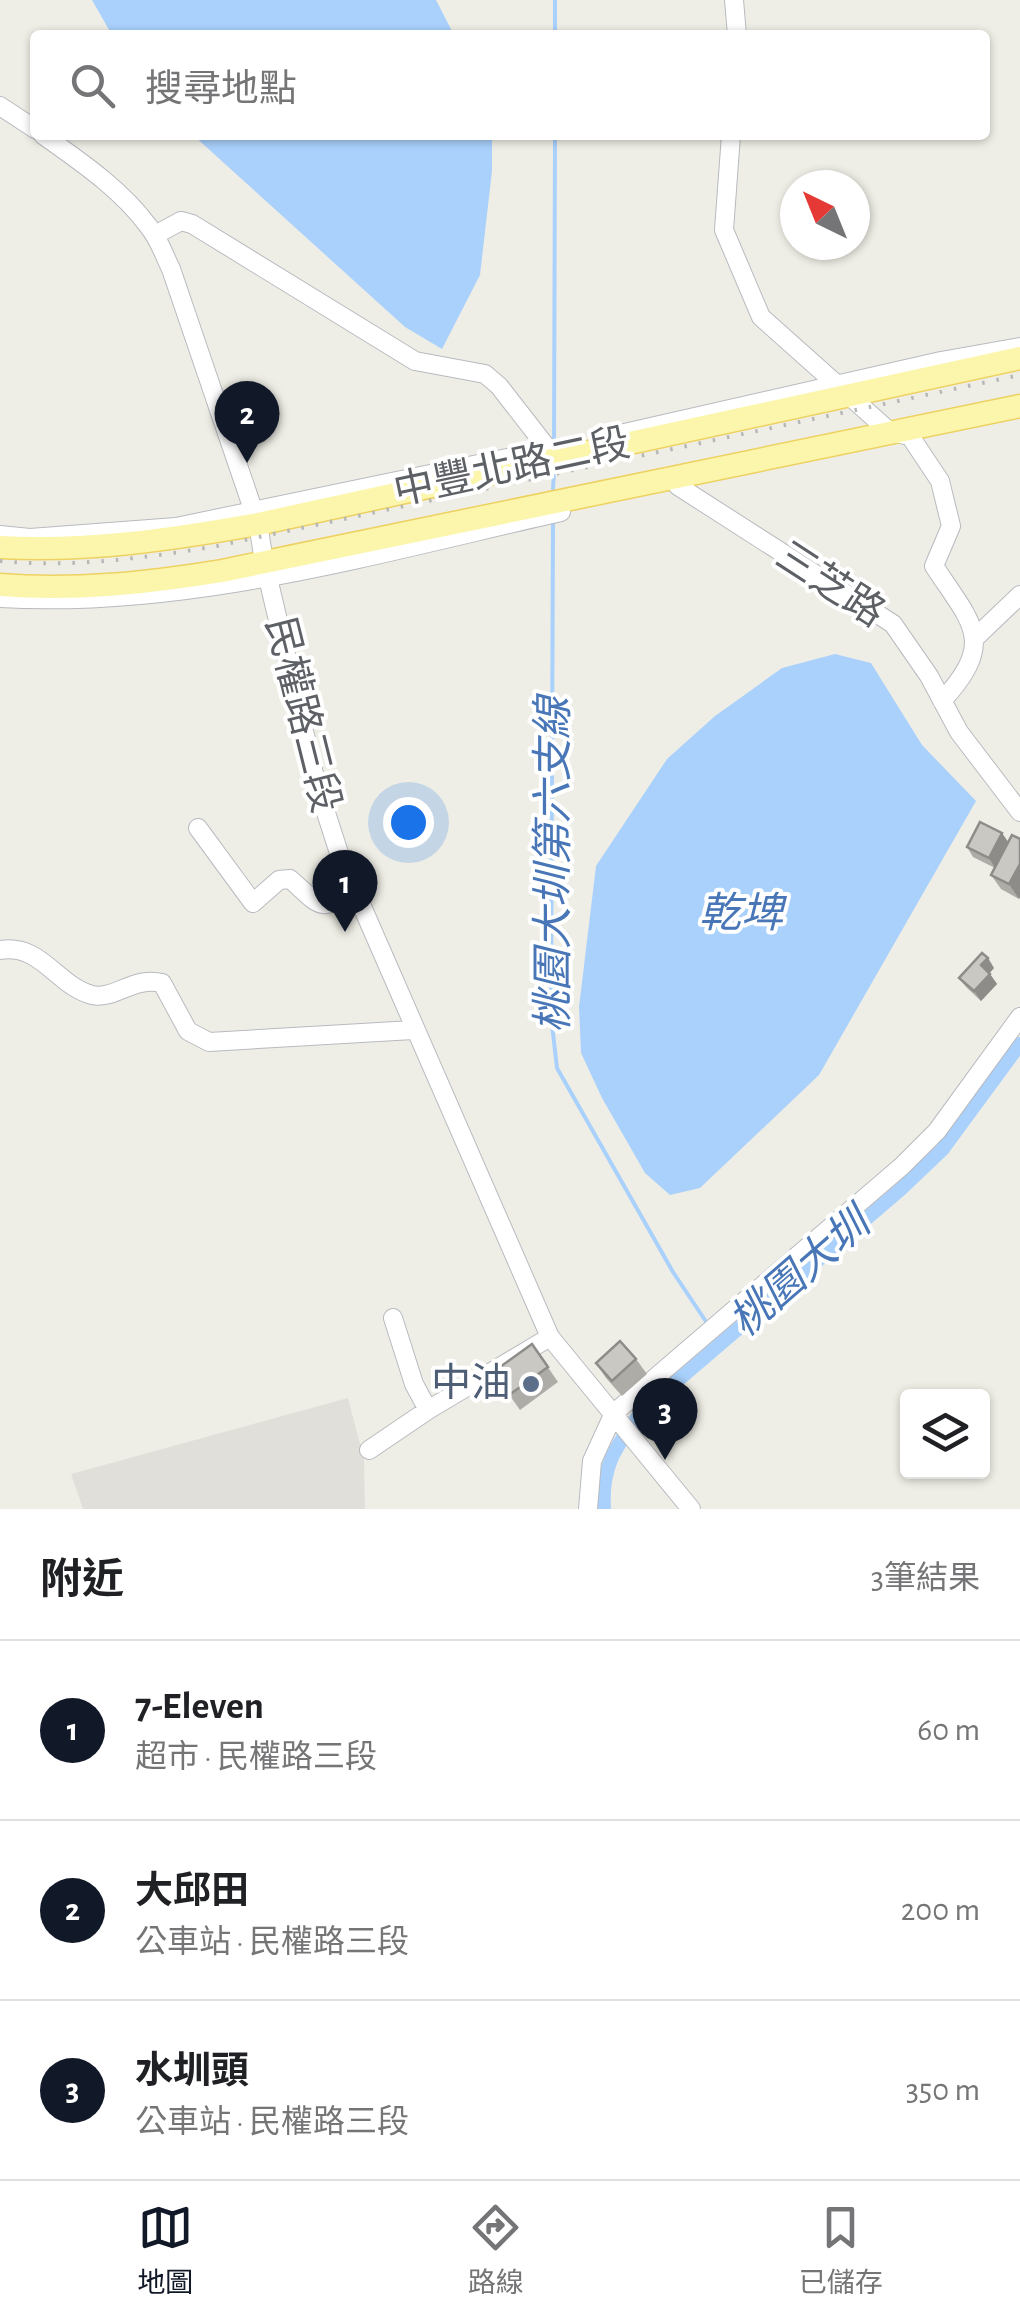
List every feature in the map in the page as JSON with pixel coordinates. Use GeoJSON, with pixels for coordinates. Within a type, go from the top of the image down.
{"type":"FeatureCollection","features":[{"type":"Feature","properties":{"kind":"main road","name":"中豐北路二段"},"geometry":{"type":"LineString","coordinates":[[0,547],[93,547],[168,540],[844,389],[1020,358]]}},
{"type":"Feature","properties":{"kind":"main road","name":"中豐北路二段"},"geometry":{"type":"LineString","coordinates":[[0,585],[83,587],[147,583],[266,568],[1020,406]]}},
{"type":"Feature","properties":{"kind":"street"},"geometry":{"type":"LineString","coordinates":[[734,0],[737,30]]}},
{"type":"Feature","properties":{"kind":"street"},"geometry":{"type":"LineString","coordinates":[[0,106],[30,126]]}},
{"type":"Feature","properties":{"kind":"street","name":"民權路三段"},"geometry":{"type":"LineString","coordinates":[[49,140],[121,196],[154,235],[171,268],[257,518],[316,782],[355,892],[550,1337],[691,1509]]}},
{"type":"Feature","properties":{"kind":"street"},"geometry":{"type":"LineString","coordinates":[[731,140],[724,230],[761,317],[900,434],[940,481],[951,526],[934,566],[976,638]]}},
{"type":"Feature","properties":{"kind":"street"},"geometry":{"type":"LineString","coordinates":[[154,235],[181,221],[192,224],[414,361],[485,374],[499,386],[548,450]]}},
{"type":"Feature","properties":{"kind":"street","name":"中豐北路二段"},"geometry":{"type":"LineString","coordinates":[[0,535],[30,538],[257,518],[1020,347]]}},
{"type":"Feature","properties":{"kind":"street","name":"中豐北路二段"},"geometry":{"type":"LineString","coordinates":[[0,598],[162,595],[266,568],[678,486],[900,434],[1020,418]]}},
{"type":"Feature","properties":{"kind":"street","name":"三芝路"},"geometry":{"type":"LineString","coordinates":[[678,486],[894,624],[959,732],[1020,812]]}},
{"type":"Feature","properties":{"kind":"street"},"geometry":{"type":"LineString","coordinates":[[942,701],[970,668],[976,638],[1020,595]]}},
{"type":"Feature","properties":{"kind":"street"},"geometry":{"type":"LineString","coordinates":[[198,828],[253,903],[280,880],[290,879],[317,905],[325,906],[355,892]]}},
{"type":"Feature","properties":{"kind":"street"},"geometry":{"type":"LineString","coordinates":[[4,945],[41,958],[88,994],[102,996],[148,980],[162,983],[188,1032],[210,1042],[414,1030]]}},
{"type":"Feature","properties":{"kind":"street"},"geometry":{"type":"LineString","coordinates":[[588,1509],[592,1462],[614,1413],[902,1166],[937,1131],[1020,1017]]}},
{"type":"Feature","properties":{"kind":"street"},"geometry":{"type":"LineString","coordinates":[[394,1318],[414,1384],[428,1410]]}},
{"type":"Feature","properties":{"kind":"street"},"geometry":{"type":"LineString","coordinates":[[369,1450],[550,1337]]}},
{"type":"Feature","properties":{"kind":"shaded area"},"geometry":{"type":"Polygon","coordinates":[[[348,1398],[364,1459],[365,1509],[83,1509],[71,1474],[348,1398]]]}},
{"type":"Feature","properties":{"kind":"water"},"geometry":{"type":"Polygon","coordinates":[[[92,0],[436,0],[451,30],[109,30],[92,0]]]}},
{"type":"Feature","properties":{"kind":"water"},"geometry":{"type":"Polygon","coordinates":[[[199,140],[492,140],[480,275],[442,349],[405,327],[199,140]]]}},
{"type":"Feature","properties":{"kind":"water","name":"乾埤"},"geometry":{"type":"Polygon","coordinates":[[[835,654],[871,663],[922,745],[976,801],[819,1075],[700,1188],[670,1195],[645,1173],[581,1053],[579,1007],[596,866],[667,759],[715,716],[782,668],[835,654]]]}},
{"type":"Feature","properties":{"kind":"building"},"geometry":{"type":"Polygon","coordinates":[[[980,822],[1002,833],[989,858],[967,847],[980,822]]]}},
{"type":"Feature","properties":{"kind":"building"},"geometry":{"type":"Polygon","coordinates":[[[1012,835],[1020,839],[1020,864],[1009,884],[991,875],[1012,835]]]}},
{"type":"Feature","properties":{"kind":"building"},"geometry":{"type":"Polygon","coordinates":[[[982,953],[988,958],[981,965],[990,974],[974,991],[959,978],[982,953]]]}},
{"type":"Feature","properties":{"kind":"building"},"geometry":{"type":"Polygon","coordinates":[[[620,1341],[636,1359],[612,1381],[596,1363],[620,1341]]]}},
{"type":"Feature","properties":{"kind":"building"},"geometry":{"type":"Polygon","coordinates":[[[532,1344],[548,1367],[509,1395],[493,1372],[532,1344]]]}},
{"type":"Feature","properties":{"kind":"waterway","name":"桃園大圳第六支線"},"geometry":{"type":"LineString","coordinates":[[555,0],[555,30]]}},
{"type":"Feature","properties":{"kind":"waterway","name":"桃園大圳第六支線"},"geometry":{"type":"LineString","coordinates":[[554,447],[555,140]]}},
{"type":"Feature","properties":{"kind":"waterway","name":"桃園大圳第六支線"},"geometry":{"type":"LineString","coordinates":[[553,489],[554,471]]}},
{"type":"Feature","properties":{"kind":"waterway","name":"桃園大圳第六支線"},"geometry":{"type":"LineString","coordinates":[[553,521],[551,1016],[557,1068],[673,1272],[709,1326]]}},
{"type":"Feature","properties":{"kind":"waterway","name":"桃園大圳"},"geometry":{"type":"LineString","coordinates":[[604,1509],[608,1468],[642,1411],[942,1150],[1020,1044]]}},
{"type":"Feature","properties":{"kind":"railway"},"geometry":{"type":"LineString","coordinates":[[0,561],[109,561],[217,546],[1020,375]]}},
{"type":"Feature","properties":{"kind":"place","name":"大邱田"},"geometry":{"type":"Point","coordinates":[247,463]}},
{"type":"Feature","properties":{"kind":"place","name":"7-Eleven"},"geometry":{"type":"Point","coordinates":[345,932]}},
{"type":"Feature","properties":{"kind":"place","name":"中油"},"geometry":{"type":"Point","coordinates":[531,1384]}},
{"type":"Feature","properties":{"kind":"place","name":"水圳頭"},"geometry":{"type":"Point","coordinates":[665,1460]}}]}
